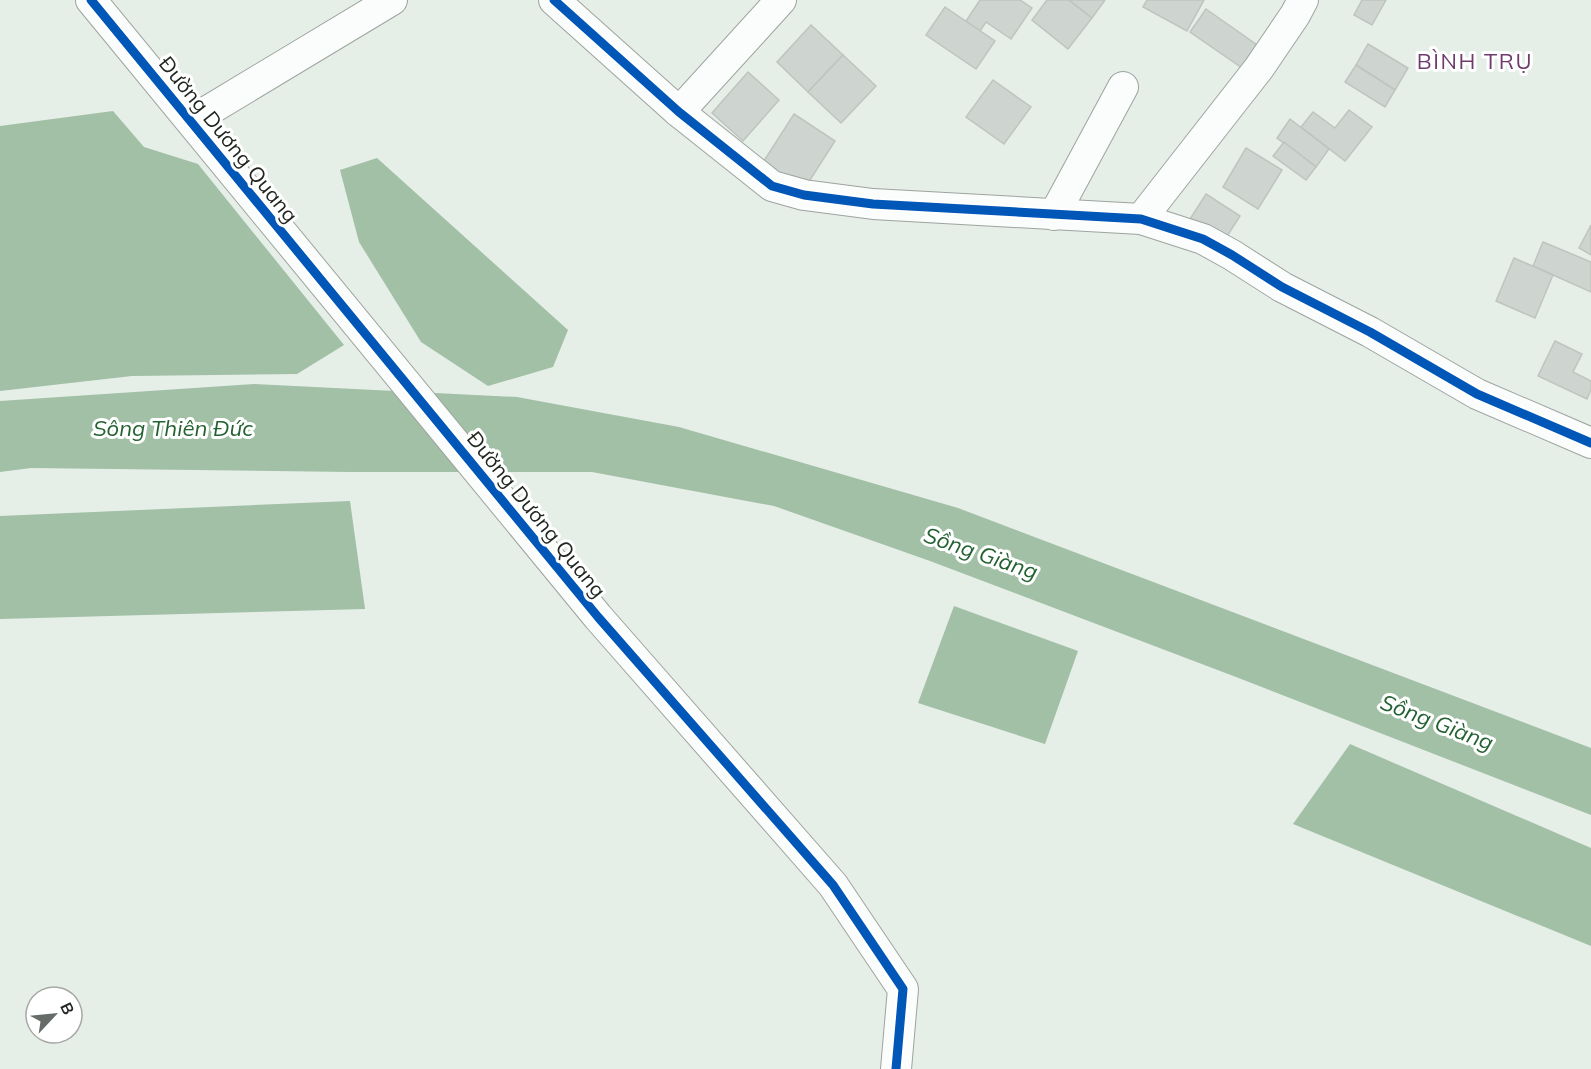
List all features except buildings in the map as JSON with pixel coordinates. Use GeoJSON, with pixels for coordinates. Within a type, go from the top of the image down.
{"type":"FeatureCollection","features":[{"type":"Feature","properties":{"kind":"street","name":"Đường Dương Quang"},"geometry":{"type":"LineString","coordinates":[[91,0],[598,617],[832,885],[903,989],[896,1069]]}},
{"type":"Feature","properties":{"kind":"street"},"geometry":{"type":"LineString","coordinates":[[191,121],[392,0]]}},
{"type":"Feature","properties":{"kind":"street"},"geometry":{"type":"LineString","coordinates":[[555,0],[679,112],[772,186],[804,195],[873,204],[1141,219],[1203,239],[1282,288],[1370,332],[1477,394],[1591,443]]}},
{"type":"Feature","properties":{"kind":"street"},"geometry":{"type":"LineString","coordinates":[[679,112],[781,0]]}},
{"type":"Feature","properties":{"kind":"street"},"geometry":{"type":"LineString","coordinates":[[1141,219],[1259,68],[1303,0]]}},
{"type":"Feature","properties":{"kind":"street"},"geometry":{"type":"LineString","coordinates":[[1054,215],[1123,87]]}},
{"type":"Feature","properties":{"kind":"water"},"geometry":{"type":"Polygon","coordinates":[[[113,111],[144,147],[198,164],[344,345],[297,374],[132,376],[0,391],[0,126],[113,111]]]}},
{"type":"Feature","properties":{"kind":"water"},"geometry":{"type":"Polygon","coordinates":[[[377,158],[568,330],[553,367],[488,386],[421,342],[359,242],[340,170],[377,158]]]}},
{"type":"Feature","properties":{"kind":"water"},"geometry":{"type":"Polygon","coordinates":[[[254,384],[517,397],[679,427],[958,508],[1591,748],[1591,815],[930,561],[774,506],[592,472],[31,468],[0,472],[0,401],[254,384]]]}},
{"type":"Feature","properties":{"kind":"water"},"geometry":{"type":"Polygon","coordinates":[[[350,501],[365,609],[0,619],[0,516],[350,501]]]}},
{"type":"Feature","properties":{"kind":"water"},"geometry":{"type":"Polygon","coordinates":[[[954,606],[1078,651],[1045,744],[918,703],[954,606]]]}},
{"type":"Feature","properties":{"kind":"water"},"geometry":{"type":"Polygon","coordinates":[[[1350,744],[1591,848],[1591,946],[1293,824],[1350,744]]]}},
{"type":"Feature","properties":{"kind":"cycle path"},"geometry":{"type":"LineString","coordinates":[[91,0],[598,617],[833,885],[903,989],[896,1069]]}},
{"type":"Feature","properties":{"kind":"cycle path"},"geometry":{"type":"LineString","coordinates":[[554,0],[679,112],[772,186],[804,195],[873,204],[1141,219],[1203,239],[1282,287],[1370,332],[1477,394],[1591,443]]}},
{"type":"Feature","properties":{"kind":"district","name":"BÌNH TRỤ"},"geometry":{"type":"Point","coordinates":[1475,61]}},
{"type":"Feature","properties":{"kind":"water label","name":"Sông Thiên Đức"},"geometry":{"type":"Point","coordinates":[173,428]}},
{"type":"Feature","properties":{"kind":"water label","name":"Sồng Giàng"},"geometry":{"type":"Point","coordinates":[981,553]}},
{"type":"Feature","properties":{"kind":"water label","name":"Sồng Giàng"},"geometry":{"type":"Point","coordinates":[1437,722]}}]}
